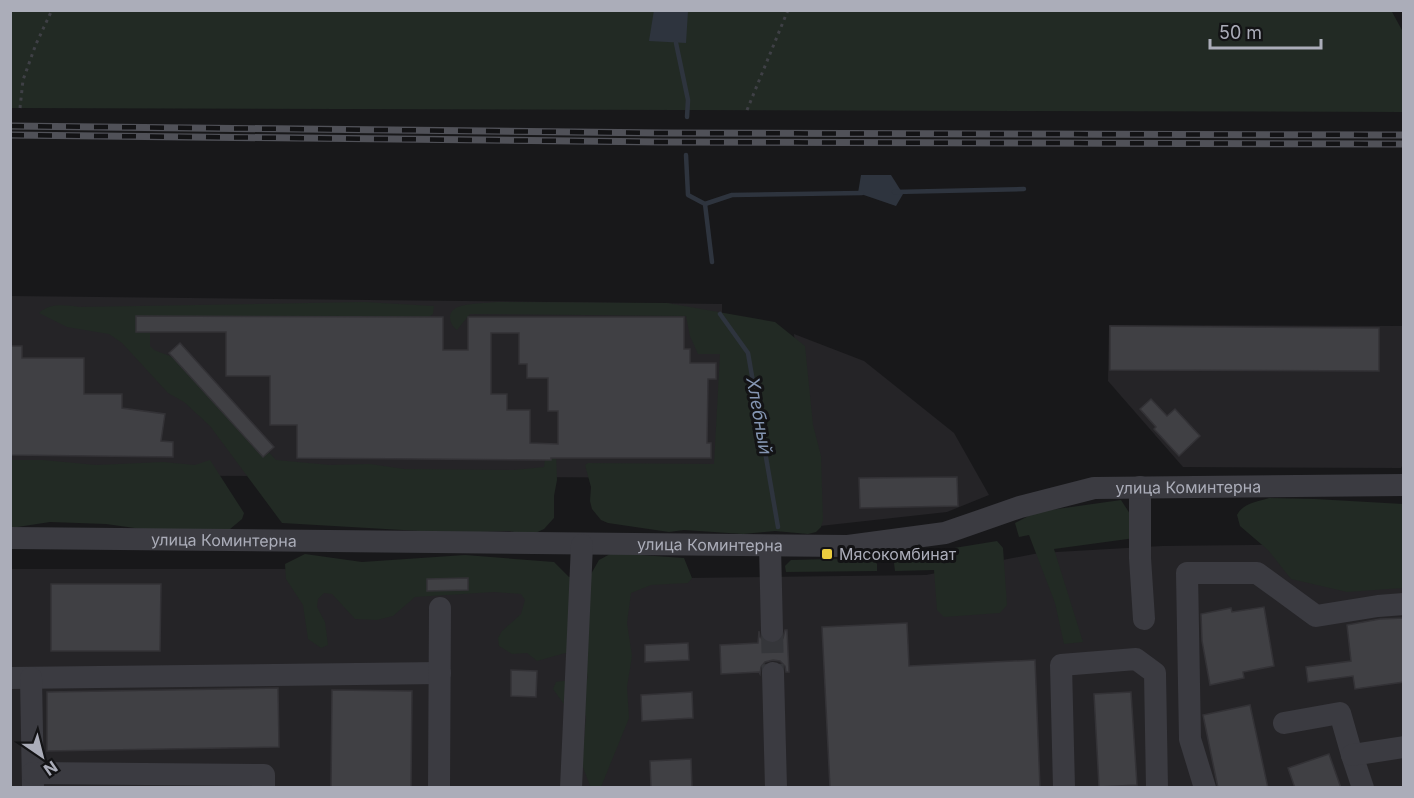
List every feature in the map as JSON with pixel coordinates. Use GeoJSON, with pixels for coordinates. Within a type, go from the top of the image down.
{"type":"FeatureCollection","features":[{"type":"Feature","properties":{"kind":"street","name":"улица Коминтерна"},"geometry":{"type":"LineString","coordinates":[[10,538],[848,546],[945,533],[1020,507],[1095,488],[1404,485]]}},
{"type":"Feature","properties":{"kind":"street"},"geometry":{"type":"LineString","coordinates":[[1140,488],[1140,558],[1144,619]]}},
{"type":"Feature","properties":{"kind":"street"},"geometry":{"type":"LineString","coordinates":[[571,788],[582,544]]}},
{"type":"Feature","properties":{"kind":"street"},"geometry":{"type":"LineString","coordinates":[[770,546],[771,631]]}},
{"type":"Feature","properties":{"kind":"street"},"geometry":{"type":"LineString","coordinates":[[1205,788],[1190,739],[1187,573],[1257,573],[1316,616],[1404,604]]}},
{"type":"Feature","properties":{"kind":"street"},"geometry":{"type":"LineString","coordinates":[[439,788],[440,608]]}},
{"type":"Feature","properties":{"kind":"street"},"geometry":{"type":"LineString","coordinates":[[1064,788],[1061,665],[1136,659],[1155,673],[1157,788]]}},
{"type":"Feature","properties":{"kind":"street"},"geometry":{"type":"LineString","coordinates":[[264,788],[264,775],[33,780],[21,678],[440,673]]}},
{"type":"Feature","properties":{"kind":"street"},"geometry":{"type":"LineString","coordinates":[[773,673],[776,788]]}},
{"type":"Feature","properties":{"kind":"street"},"geometry":{"type":"LineString","coordinates":[[1284,723],[1340,713],[1363,788]]}},
{"type":"Feature","properties":{"kind":"street"},"geometry":{"type":"LineString","coordinates":[[1352,755],[1404,747]]}},
{"type":"Feature","properties":{"kind":"path"},"geometry":{"type":"LineString","coordinates":[[20,108],[23,80],[52,10]]}},
{"type":"Feature","properties":{"kind":"path"},"geometry":{"type":"LineString","coordinates":[[747,110],[788,10]]}},
{"type":"Feature","properties":{"kind":"shaded area"},"geometry":{"type":"Polygon","coordinates":[[[654,10],[688,11],[686,43],[649,41],[654,10]]]}},
{"type":"Feature","properties":{"kind":"shaded area"},"geometry":{"type":"Polygon","coordinates":[[[1391,10],[1403,32],[1403,112],[11,108],[11,11],[1391,10]]]}},
{"type":"Feature","properties":{"kind":"shaded area"},"geometry":{"type":"Polygon","coordinates":[[[861,175],[891,175],[903,194],[896,206],[858,193],[861,175]]]}},
{"type":"Feature","properties":{"kind":"shaded area"},"geometry":{"type":"Polygon","coordinates":[[[11,296],[722,304],[722,478],[11,475],[11,296]]]}},
{"type":"Feature","properties":{"kind":"shaded area"},"geometry":{"type":"Polygon","coordinates":[[[363,302],[434,306],[433,314],[424,320],[150,323],[150,346],[154,350],[183,361],[276,460],[330,465],[370,464],[404,469],[514,470],[544,467],[546,453],[556,453],[557,480],[554,518],[544,529],[531,535],[509,531],[454,533],[282,523],[210,426],[184,402],[168,393],[122,343],[109,334],[67,327],[39,313],[58,306],[363,302]]]}},
{"type":"Feature","properties":{"kind":"shaded area"},"geometry":{"type":"Polygon","coordinates":[[[498,302],[667,303],[775,322],[805,346],[813,425],[821,456],[823,520],[821,527],[816,532],[808,534],[775,531],[743,534],[684,530],[669,532],[601,520],[592,509],[590,501],[591,487],[585,465],[588,463],[714,464],[720,354],[698,354],[690,336],[686,316],[470,314],[457,330],[452,325],[450,315],[458,307],[498,302]]]}},
{"type":"Feature","properties":{"kind":"shaded area"},"geometry":{"type":"Polygon","coordinates":[[[1109,325],[1403,326],[1403,464],[1401,468],[1183,467],[1108,381],[1109,325]]]}},
{"type":"Feature","properties":{"kind":"shaded area"},"geometry":{"type":"Polygon","coordinates":[[[794,334],[864,361],[954,433],[989,495],[947,512],[811,527],[794,334]]]}},
{"type":"Feature","properties":{"kind":"shaded area"},"geometry":{"type":"Polygon","coordinates":[[[10,460],[43,460],[96,465],[163,462],[195,465],[210,460],[244,513],[242,519],[230,529],[142,529],[106,524],[50,522],[11,528],[10,460]]]}},
{"type":"Feature","properties":{"kind":"shaded area"},"geometry":{"type":"Polygon","coordinates":[[[1269,498],[1403,504],[1403,588],[1347,592],[1291,579],[1268,550],[1240,526],[1237,515],[1247,505],[1269,498]]]}},
{"type":"Feature","properties":{"kind":"shaded area"},"geometry":{"type":"Polygon","coordinates":[[[1121,500],[1132,517],[1135,538],[1054,549],[1083,642],[1064,644],[1055,603],[1029,535],[1019,537],[1015,523],[1036,512],[1121,500]]]}},
{"type":"Feature","properties":{"kind":"shaded area"},"geometry":{"type":"Polygon","coordinates":[[[997,541],[1003,548],[1007,605],[1000,613],[944,617],[937,610],[934,570],[895,571],[894,563],[899,557],[997,541]]]}},
{"type":"Feature","properties":{"kind":"shaded area"},"geometry":{"type":"Polygon","coordinates":[[[1403,543],[1403,787],[11,788],[11,569],[282,569],[610,579],[926,575],[1039,553],[1162,546],[1403,543]]]}},
{"type":"Feature","properties":{"kind":"shaded area"},"geometry":{"type":"Polygon","coordinates":[[[612,553],[684,558],[692,578],[688,583],[651,585],[631,593],[627,623],[632,656],[627,687],[629,718],[601,787],[591,788],[582,765],[586,716],[566,707],[553,689],[556,682],[580,681],[588,678],[584,665],[565,653],[537,661],[527,653],[512,654],[499,646],[498,638],[502,631],[521,614],[525,600],[521,594],[494,592],[415,597],[393,616],[377,620],[355,619],[332,594],[324,593],[318,599],[317,607],[325,622],[328,645],[321,648],[308,639],[303,605],[286,579],[285,564],[305,554],[362,562],[465,555],[554,562],[569,577],[591,574],[599,560],[612,553]]]}},
{"type":"Feature","properties":{"kind":"shaded area"},"geometry":{"type":"Polygon","coordinates":[[[873,558],[877,564],[877,571],[786,572],[785,566],[791,560],[873,558]]]}},
{"type":"Feature","properties":{"kind":"building"},"geometry":{"type":"Polygon","coordinates":[[[136,316],[443,317],[443,350],[468,350],[468,317],[684,317],[684,349],[690,349],[690,363],[716,363],[716,379],[708,379],[707,443],[711,443],[711,458],[551,458],[551,460],[297,458],[297,425],[270,425],[270,376],[226,376],[226,332],[136,332],[136,316]],[[491,333],[491,394],[507,394],[507,410],[530,410],[530,443],[558,444],[558,411],[548,411],[548,378],[527,378],[527,364],[519,364],[519,333],[491,333]]]}},
{"type":"Feature","properties":{"kind":"building"},"geometry":{"type":"Polygon","coordinates":[[[1110,326],[1379,328],[1379,371],[1110,370],[1110,326]]]}},
{"type":"Feature","properties":{"kind":"building"},"geometry":{"type":"Polygon","coordinates":[[[180,343],[274,447],[263,457],[169,353],[180,343]]]}},
{"type":"Feature","properties":{"kind":"building"},"geometry":{"type":"Polygon","coordinates":[[[10,346],[22,346],[22,358],[84,358],[84,394],[122,394],[122,408],[165,414],[161,441],[173,442],[173,457],[10,455],[10,346]]]}},
{"type":"Feature","properties":{"kind":"building"},"geometry":{"type":"Polygon","coordinates":[[[1151,399],[1167,416],[1175,409],[1200,436],[1179,456],[1154,429],[1156,427],[1140,409],[1151,399]]]}},
{"type":"Feature","properties":{"kind":"building"},"geometry":{"type":"Polygon","coordinates":[[[957,477],[958,506],[860,508],[859,478],[957,477]]]}},
{"type":"Feature","properties":{"kind":"building"},"geometry":{"type":"Polygon","coordinates":[[[468,578],[468,590],[427,591],[427,579],[468,578]]]}},
{"type":"Feature","properties":{"kind":"building"},"geometry":{"type":"Polygon","coordinates":[[[51,584],[161,584],[160,651],[51,651],[51,584]]]}},
{"type":"Feature","properties":{"kind":"building"},"geometry":{"type":"Polygon","coordinates":[[[1264,607],[1274,666],[1243,672],[1244,678],[1210,685],[1202,641],[1201,614],[1231,608],[1232,612],[1264,607]]]}},
{"type":"Feature","properties":{"kind":"building"},"geometry":{"type":"Polygon","coordinates":[[[1404,618],[1404,682],[1355,689],[1353,676],[1308,682],[1306,667],[1351,661],[1347,625],[1380,619],[1404,618]]]}},
{"type":"Feature","properties":{"kind":"building"},"geometry":{"type":"Polygon","coordinates":[[[907,623],[909,666],[1035,660],[1040,788],[830,788],[822,627],[907,623]]]}},
{"type":"Feature","properties":{"kind":"building"},"geometry":{"type":"Polygon","coordinates":[[[787,630],[789,672],[786,672],[785,666],[780,661],[773,660],[765,662],[760,674],[759,672],[721,674],[720,645],[758,643],[759,631],[760,637],[765,642],[773,644],[783,638],[787,630]]]}},
{"type":"Feature","properties":{"kind":"building"},"geometry":{"type":"Polygon","coordinates":[[[688,643],[689,660],[645,662],[645,645],[688,643]]]}},
{"type":"Feature","properties":{"kind":"building"},"geometry":{"type":"Polygon","coordinates":[[[511,670],[537,671],[536,697],[511,696],[511,670]]]}},
{"type":"Feature","properties":{"kind":"building"},"geometry":{"type":"Polygon","coordinates":[[[278,688],[279,747],[47,751],[47,692],[278,688]]]}},
{"type":"Feature","properties":{"kind":"building"},"geometry":{"type":"Polygon","coordinates":[[[332,690],[412,691],[411,788],[331,788],[332,690]]]}},
{"type":"Feature","properties":{"kind":"building"},"geometry":{"type":"Polygon","coordinates":[[[692,692],[693,718],[642,721],[641,695],[692,692]]]}},
{"type":"Feature","properties":{"kind":"building"},"geometry":{"type":"Polygon","coordinates":[[[1131,692],[1137,785],[1099,787],[1094,694],[1131,692]]]}},
{"type":"Feature","properties":{"kind":"building"},"geometry":{"type":"Polygon","coordinates":[[[1250,705],[1268,788],[1218,788],[1203,715],[1250,705]]]}},
{"type":"Feature","properties":{"kind":"building"},"geometry":{"type":"Polygon","coordinates":[[[1329,754],[1341,788],[1295,788],[1288,768],[1329,754]]]}},
{"type":"Feature","properties":{"kind":"building"},"geometry":{"type":"Polygon","coordinates":[[[691,759],[692,788],[651,788],[650,761],[691,759]]]}},
{"type":"Feature","properties":{"kind":"waterway","name":"Хлебный"},"geometry":{"type":"LineString","coordinates":[[676,43],[688,100],[687,117]]}},
{"type":"Feature","properties":{"kind":"waterway","name":"Хлебный"},"geometry":{"type":"LineString","coordinates":[[686,155],[688,195],[705,204],[712,262]]}},
{"type":"Feature","properties":{"kind":"waterway"},"geometry":{"type":"LineString","coordinates":[[894,192],[1024,189]]}},
{"type":"Feature","properties":{"kind":"waterway"},"geometry":{"type":"LineString","coordinates":[[705,204],[732,195],[862,193]]}},
{"type":"Feature","properties":{"kind":"waterway","name":"Хлебный"},"geometry":{"type":"LineString","coordinates":[[720,314],[748,353],[778,527]]}},
{"type":"Feature","properties":{"kind":"tunnel"},"geometry":{"type":"LineString","coordinates":[[772,631],[773,673]]}},
{"type":"Feature","properties":{"kind":"railway"},"geometry":{"type":"LineString","coordinates":[[10,126],[663,133],[1404,135]]}},
{"type":"Feature","properties":{"kind":"railway"},"geometry":{"type":"LineString","coordinates":[[10,135],[663,142],[1404,144]]}},
{"type":"Feature","properties":{"kind":"place","name":"Мясокомбинат"},"geometry":{"type":"Point","coordinates":[827,554]}}]}
